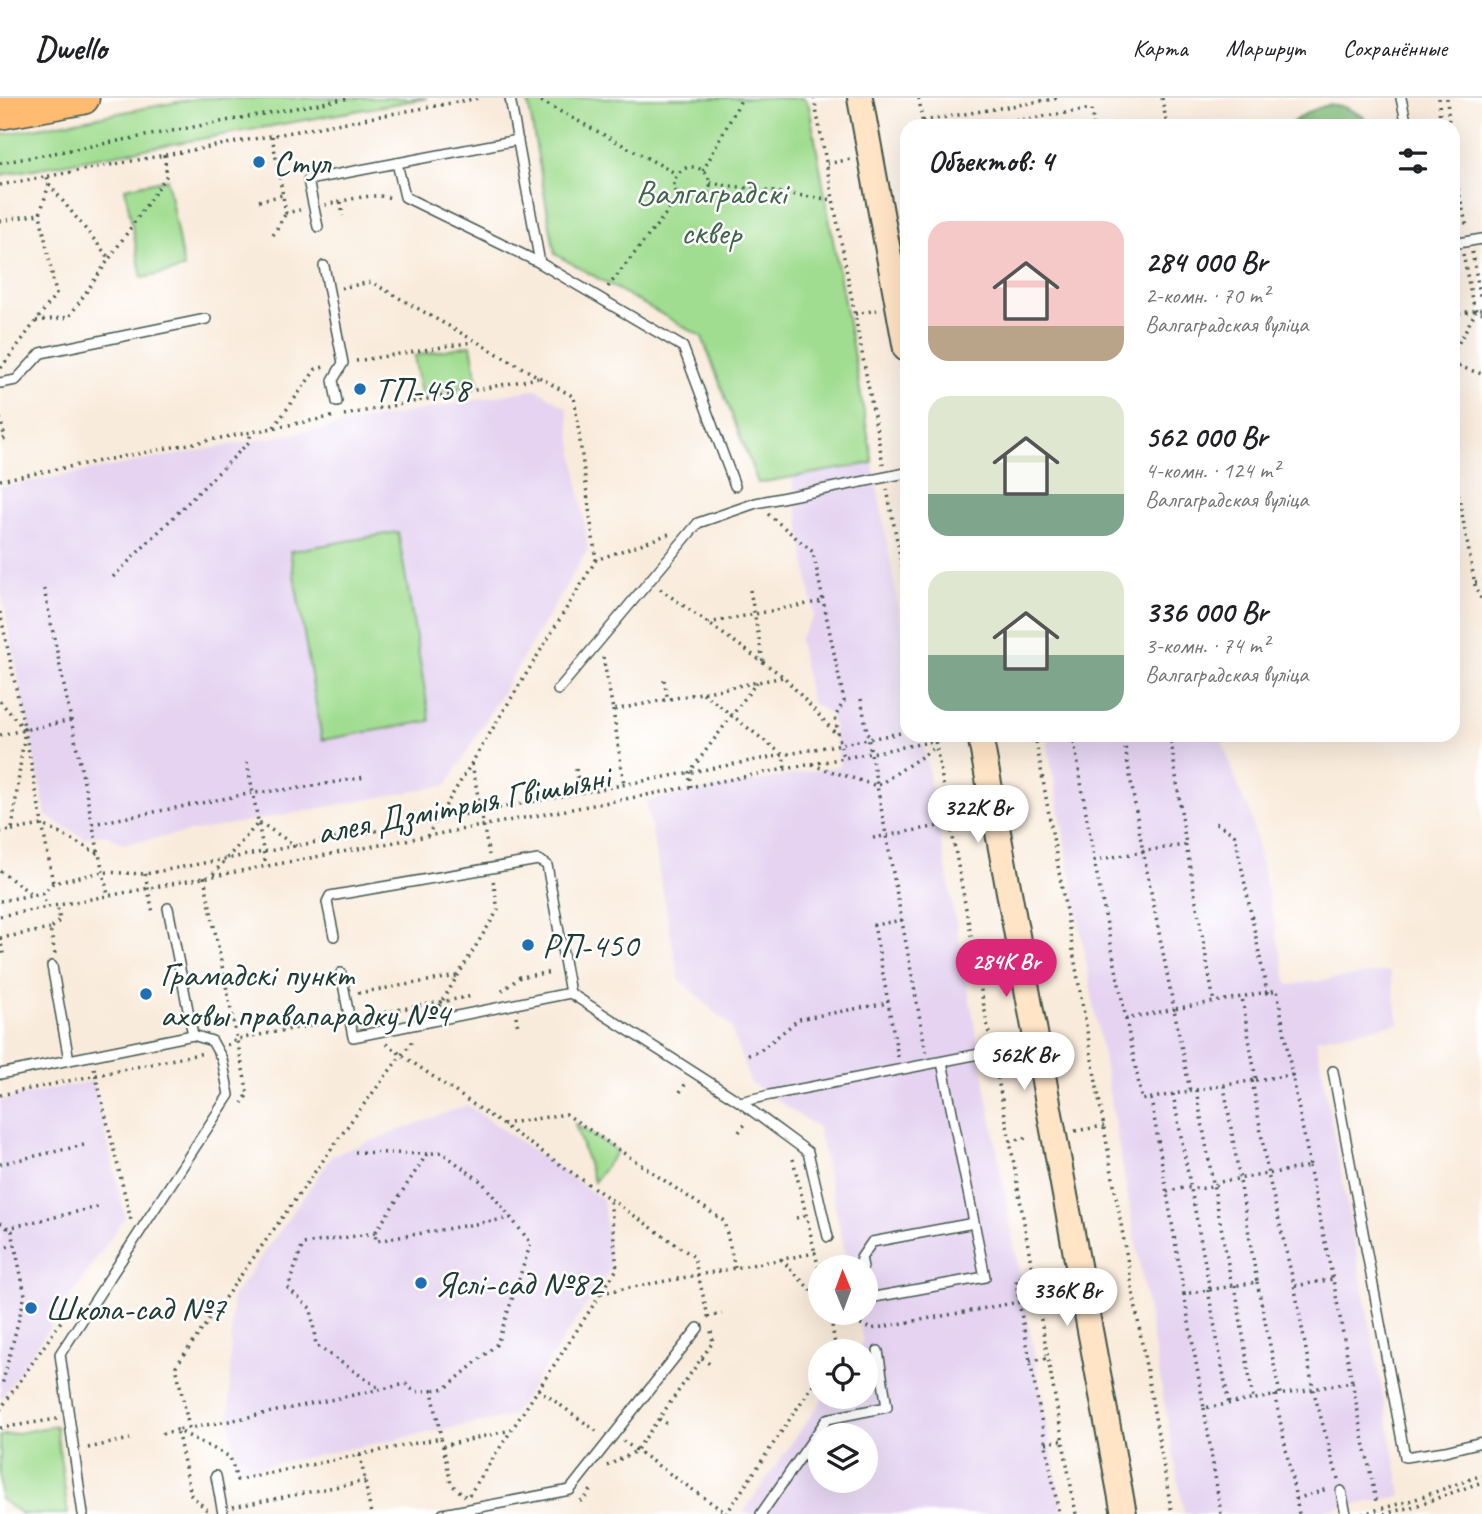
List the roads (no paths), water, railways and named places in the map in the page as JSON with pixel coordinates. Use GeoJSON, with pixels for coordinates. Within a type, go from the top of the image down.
{"type":"FeatureCollection","features":[{"type":"Feature","properties":{"kind":"highway"},"geometry":{"type":"LineString","coordinates":[[0,113],[83,98]]}},
{"type":"Feature","properties":{"kind":"main road"},"geometry":{"type":"LineString","coordinates":[[860,98],[900,316]]}},
{"type":"Feature","properties":{"kind":"main road"},"geometry":{"type":"LineString","coordinates":[[982,742],[1124,1514]]}},
{"type":"Feature","properties":{"kind":"lane"},"geometry":{"type":"LineString","coordinates":[[510,98],[541,263]]}},
{"type":"Feature","properties":{"kind":"lane"},"geometry":{"type":"LineString","coordinates":[[1401,98],[1405,119]]}},
{"type":"Feature","properties":{"kind":"lane"},"geometry":{"type":"LineString","coordinates":[[318,227],[308,180],[518,140]]}},
{"type":"Feature","properties":{"kind":"lane"},"geometry":{"type":"LineString","coordinates":[[397,163],[405,197],[541,263],[683,347],[735,485]]}},
{"type":"Feature","properties":{"kind":"lane"},"geometry":{"type":"LineString","coordinates":[[1460,243],[1482,239]]}},
{"type":"Feature","properties":{"kind":"lane"},"geometry":{"type":"LineString","coordinates":[[324,266],[343,363],[333,380],[337,402]]}},
{"type":"Feature","properties":{"kind":"lane"},"geometry":{"type":"LineString","coordinates":[[0,383],[16,380],[41,354],[206,319]]}},
{"type":"Feature","properties":{"kind":"lane"},"geometry":{"type":"LineString","coordinates":[[558,690],[698,523],[756,503],[900,474]]}},
{"type":"Feature","properties":{"kind":"lane"},"geometry":{"type":"LineString","coordinates":[[334,936],[327,902],[330,896],[538,860],[547,865],[570,993]]}},
{"type":"Feature","properties":{"kind":"lane"},"geometry":{"type":"LineString","coordinates":[[168,908],[193,1035]]}},
{"type":"Feature","properties":{"kind":"lane"},"geometry":{"type":"LineString","coordinates":[[52,966],[69,1060]]}},
{"type":"Feature","properties":{"kind":"lane"},"geometry":{"type":"LineString","coordinates":[[341,973],[353,1037],[570,993],[740,1102],[808,1152],[828,1237]]}},
{"type":"Feature","properties":{"kind":"lane"},"geometry":{"type":"LineString","coordinates":[[0,1074],[193,1035],[212,1041],[222,1059],[229,1095],[60,1354],[83,1514]]}},
{"type":"Feature","properties":{"kind":"lane"},"geometry":{"type":"LineString","coordinates":[[740,1102],[1038,1043]]}},
{"type":"Feature","properties":{"kind":"lane"},"geometry":{"type":"LineString","coordinates":[[878,1296],[985,1277],[942,1062]]}},
{"type":"Feature","properties":{"kind":"lane"},"geometry":{"type":"LineString","coordinates":[[1333,1071],[1405,1457],[1482,1442]]}},
{"type":"Feature","properties":{"kind":"lane"},"geometry":{"type":"LineString","coordinates":[[863,1255],[872,1242],[974,1223]]}},
{"type":"Feature","properties":{"kind":"lane"},"geometry":{"type":"LineString","coordinates":[[443,1514],[570,1489],[698,1328]]}},
{"type":"Feature","properties":{"kind":"lane"},"geometry":{"type":"LineString","coordinates":[[878,1357],[887,1407],[878,1409]]}},
{"type":"Feature","properties":{"kind":"lane"},"geometry":{"type":"LineString","coordinates":[[761,1514],[827,1419],[877,1409]]}},
{"type":"Feature","properties":{"kind":"lane"},"geometry":{"type":"LineString","coordinates":[[216,1476],[223,1511]]}},
{"type":"Feature","properties":{"kind":"lane"},"geometry":{"type":"LineString","coordinates":[[1340,1488],[1346,1514]]}},
{"type":"Feature","properties":{"kind":"place","name":"Стул"},"geometry":{"type":"Point","coordinates":[259,162]}},
{"type":"Feature","properties":{"kind":"place","name":"ТП-458"},"geometry":{"type":"Point","coordinates":[360,389]}},
{"type":"Feature","properties":{"kind":"place","name":"РП-450"},"geometry":{"type":"Point","coordinates":[528,945]}},
{"type":"Feature","properties":{"kind":"place","name":"Грамадскі пункт аховы правапарадку №4"},"geometry":{"type":"Point","coordinates":[146,994]}},
{"type":"Feature","properties":{"kind":"place","name":"Яслі-сад №82"},"geometry":{"type":"Point","coordinates":[421,1283]}},
{"type":"Feature","properties":{"kind":"place","name":"Школа-сад №7"},"geometry":{"type":"Point","coordinates":[31,1308]}},
{"type":"Feature","properties":{"kind":"park label","name":"Валгаградскі сквер"},"geometry":{"type":"Point","coordinates":[711,212]}}]}
